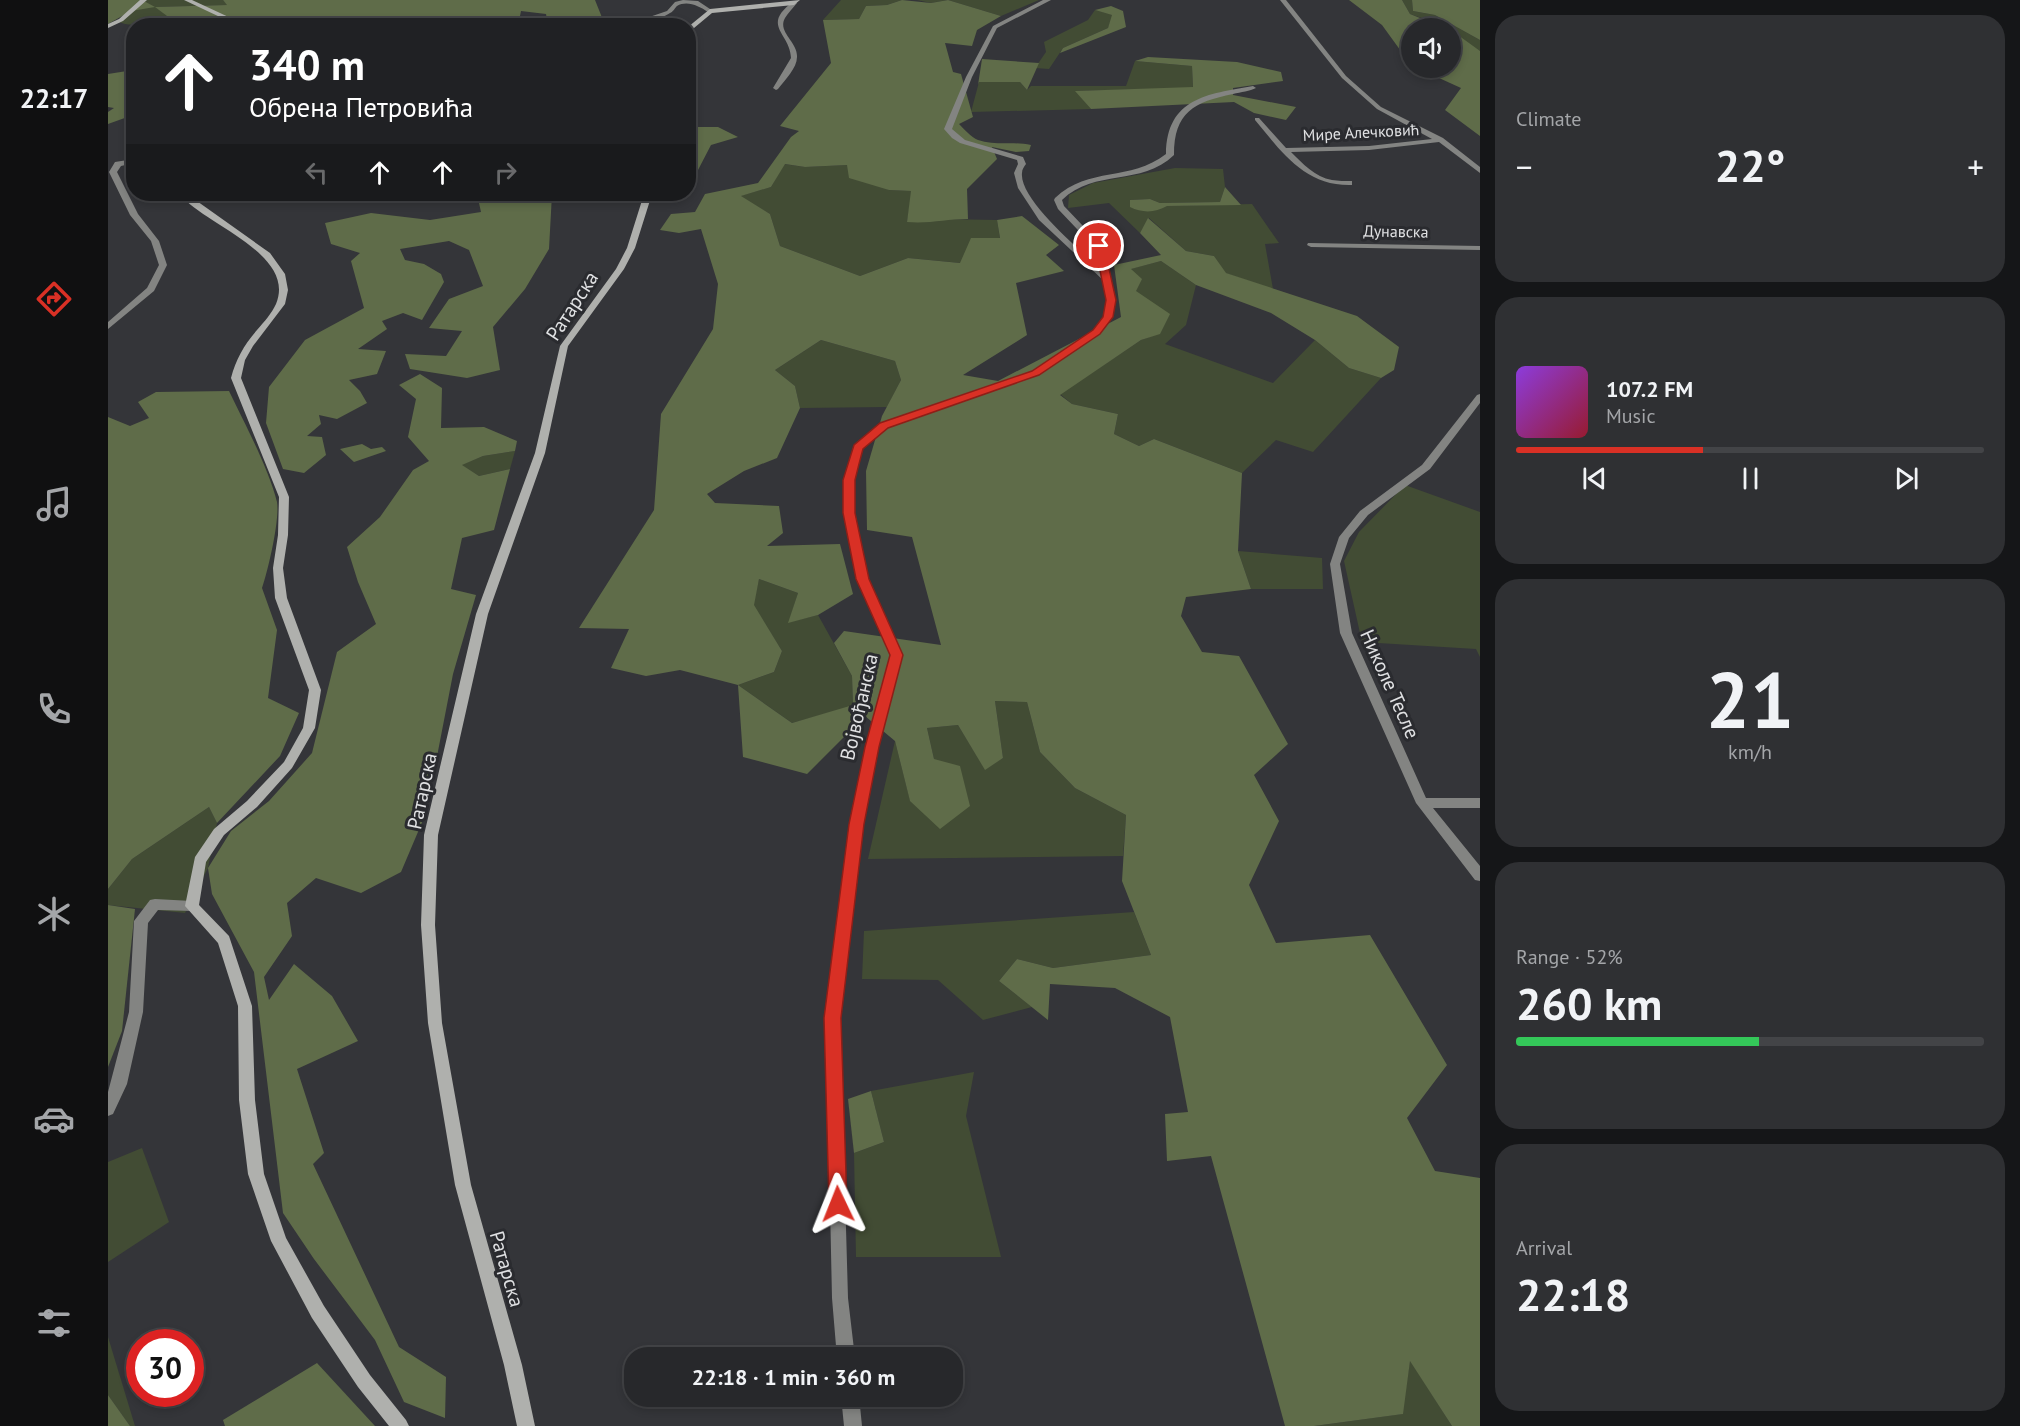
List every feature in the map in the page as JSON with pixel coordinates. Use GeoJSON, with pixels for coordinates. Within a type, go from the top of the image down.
{"type":"FeatureCollection","features":[{"type":"Feature","properties":{"kind":"street"},"geometry":{"type":"LineString","coordinates":[[108,26],[121,20],[144,0]]}},
{"type":"Feature","properties":{"kind":"street"},"geometry":{"type":"LineString","coordinates":[[187,0],[227,18]]}},
{"type":"Feature","properties":{"kind":"street"},"geometry":{"type":"LineString","coordinates":[[1048,0],[995,27],[988,34],[969,82],[949,121],[948,129],[960,142],[1008,153],[1020,159],[1022,164],[1018,173],[1022,188],[1036,210],[1107,279]]}},
{"type":"Feature","properties":{"kind":"street"},"geometry":{"type":"LineString","coordinates":[[1283,0],[1344,77],[1379,108],[1440,140],[1480,171]]}},
{"type":"Feature","properties":{"kind":"street"},"geometry":{"type":"LineString","coordinates":[[651,18],[669,12],[677,3],[687,1],[696,2],[710,11]]}},
{"type":"Feature","properties":{"kind":"street"},"geometry":{"type":"LineString","coordinates":[[696,24],[710,11],[796,2]]}},
{"type":"Feature","properties":{"kind":"street"},"geometry":{"type":"LineString","coordinates":[[776,88],[796,57],[796,50],[780,28],[781,19],[796,2]]}},
{"type":"Feature","properties":{"kind":"street","name":"Војвођанска"},"geometry":{"type":"LineString","coordinates":[[845,1347],[840,1298],[833,1018],[856,824],[872,747],[897,655],[863,579],[849,513],[849,480],[858,448],[884,425],[1035,373],[1096,332],[1108,317],[1111,300],[1099,246],[1061,207],[1058,200],[1064,192],[1083,180],[1125,176],[1147,171],[1170,155],[1171,135],[1176,121],[1182,114],[1203,101],[1253,88]]}},
{"type":"Feature","properties":{"kind":"street","name":"Мире Алечковић"},"geometry":{"type":"LineString","coordinates":[[1257,119],[1284,150],[1316,175],[1328,182],[1349,183]]}},
{"type":"Feature","properties":{"kind":"street","name":"Мире Алечковић"},"geometry":{"type":"LineString","coordinates":[[1284,150],[1369,148],[1440,140]]}},
{"type":"Feature","properties":{"kind":"street"},"geometry":{"type":"LineString","coordinates":[[126,162],[118,164],[114,172],[126,197]]}},
{"type":"Feature","properties":{"kind":"street"},"geometry":{"type":"LineString","coordinates":[[108,326],[151,289],[163,265],[155,241],[135,215],[128,201]]}},
{"type":"Feature","properties":{"kind":"street"},"geometry":{"type":"LineString","coordinates":[[192,906],[200,861],[219,832],[252,804],[288,765],[309,728],[315,690],[281,598],[278,568],[283,535],[284,497],[236,378],[237,364],[279,309],[286,287],[278,267],[267,255],[193,201]]}},
{"type":"Feature","properties":{"kind":"street","name":"Ратарска"},"geometry":{"type":"LineString","coordinates":[[526,1426],[513,1365],[463,1185],[435,1023],[428,925],[431,835],[482,614],[540,453],[564,346],[620,269],[631,248],[646,201]]}},
{"type":"Feature","properties":{"kind":"street","name":"Дунавска"},"geometry":{"type":"LineString","coordinates":[[1311,245],[1480,248]]}},
{"type":"Feature","properties":{"kind":"street","name":"Николе Тесле"},"geometry":{"type":"LineString","coordinates":[[1480,397],[1426,466],[1364,513],[1344,537],[1335,564],[1346,633],[1422,803],[1480,876]]}},
{"type":"Feature","properties":{"kind":"street"},"geometry":{"type":"LineString","coordinates":[[1422,803],[1480,802]]}},
{"type":"Feature","properties":{"kind":"street"},"geometry":{"type":"LineString","coordinates":[[108,1110],[119,1084],[136,1012],[141,921],[155,904],[192,906],[224,940],[245,1006],[247,1100],[255,1174],[279,1242],[318,1312],[364,1381],[400,1426]]}},
{"type":"Feature","properties":{"kind":"street"},"geometry":{"type":"LineString","coordinates":[[851,1407],[853,1426]]}},
{"type":"Feature","properties":{"kind":"green space"},"geometry":{"type":"Polygon","coordinates":[[[108,0],[142,0],[155,7],[131,11],[108,24],[108,0]]]}},
{"type":"Feature","properties":{"kind":"green space"},"geometry":{"type":"Polygon","coordinates":[[[142,0],[223,0],[228,5],[156,7],[170,18],[126,18],[126,24],[117,21],[142,0]]]}},
{"type":"Feature","properties":{"kind":"green space"},"geometry":{"type":"Polygon","coordinates":[[[223,0],[595,0],[602,18],[547,18],[546,14],[521,11],[520,18],[170,18],[155,7],[227,5],[223,0]]]}},
{"type":"Feature","properties":{"kind":"green space"},"geometry":{"type":"Polygon","coordinates":[[[841,0],[902,0],[887,5],[866,6],[859,19],[823,20],[841,0]]]}},
{"type":"Feature","properties":{"kind":"green space"},"geometry":{"type":"Polygon","coordinates":[[[902,0],[931,3],[948,0],[1001,16],[977,30],[972,46],[945,43],[953,72],[961,74],[973,117],[959,124],[978,140],[1031,145],[1029,151],[1016,152],[992,147],[997,159],[967,189],[968,219],[907,222],[911,191],[889,190],[849,178],[847,165],[805,167],[785,164],[771,187],[741,196],[770,214],[780,246],[860,276],[908,258],[960,263],[971,238],[1000,238],[997,220],[1022,216],[1059,245],[1046,255],[1064,271],[1016,283],[1027,335],[963,375],[998,381],[1121,317],[1114,265],[1161,255],[1140,233],[1148,218],[1186,251],[1214,256],[1226,273],[1357,316],[1399,347],[1394,370],[1381,378],[1349,368],[1315,340],[1271,313],[1196,285],[1161,261],[1131,269],[1142,279],[1136,291],[1170,314],[1160,334],[1141,340],[1060,395],[1072,404],[1118,414],[1114,434],[1139,446],[1154,439],[1242,473],[1238,551],[1251,589],[1186,597],[1181,616],[1202,652],[1239,656],[1288,744],[1254,775],[1279,821],[1249,885],[1276,943],[1370,935],[1447,1065],[1407,1118],[1435,1171],[1480,1178],[1480,1426],[1452,1426],[1410,1361],[1403,1414],[1314,1426],[1285,1426],[1211,1156],[1167,1161],[1165,1114],[1188,1112],[1170,1017],[1115,988],[1050,984],[1048,1020],[999,981],[1017,959],[1053,968],[1151,955],[1122,881],[1126,815],[1075,788],[1040,752],[1027,702],[995,701],[1003,758],[985,770],[958,725],[927,728],[934,759],[960,766],[970,806],[940,829],[910,801],[895,741],[865,716],[807,774],[743,757],[738,685],[680,670],[646,676],[611,668],[629,629],[579,628],[654,510],[661,414],[713,329],[718,284],[701,229],[679,233],[660,230],[671,214],[695,212],[705,194],[758,183],[791,137],[799,131],[780,126],[831,63],[823,20],[859,19],[866,6],[887,5],[902,0]],[[821,340],[775,370],[795,386],[800,408],[777,458],[744,471],[707,494],[715,503],[779,506],[783,533],[767,546],[840,544],[853,594],[818,615],[788,623],[798,593],[759,579],[754,605],[782,651],[774,672],[738,685],[792,723],[853,705],[852,676],[834,643],[844,631],[941,645],[912,537],[867,530],[866,471],[882,416],[901,380],[895,361],[821,340]]]}},
{"type":"Feature","properties":{"kind":"green space"},"geometry":{"type":"Polygon","coordinates":[[[917,0],[948,0],[931,3],[917,0]]]}},
{"type":"Feature","properties":{"kind":"green space"},"geometry":{"type":"Polygon","coordinates":[[[948,0],[1039,0],[1001,16],[948,0]]]}},
{"type":"Feature","properties":{"kind":"green space"},"geometry":{"type":"Polygon","coordinates":[[[1349,0],[1402,0],[1410,14],[1420,18],[1401,18],[1401,51],[1382,25],[1349,0]]]}},
{"type":"Feature","properties":{"kind":"green space"},"geometry":{"type":"Polygon","coordinates":[[[1402,0],[1412,0],[1413,11],[1440,18],[1421,18],[1410,14],[1402,0]]]}},
{"type":"Feature","properties":{"kind":"green space"},"geometry":{"type":"Polygon","coordinates":[[[1412,0],[1480,0],[1480,40],[1461,29],[1461,18],[1440,18],[1413,11],[1412,0]]]}},
{"type":"Feature","properties":{"kind":"green space"},"geometry":{"type":"Polygon","coordinates":[[[1111,6],[1123,11],[1126,27],[1060,53],[1063,48],[1108,28],[1112,15],[1095,10],[1111,6]]]}},
{"type":"Feature","properties":{"kind":"green space"},"geometry":{"type":"Polygon","coordinates":[[[1095,10],[1113,15],[1108,28],[1063,48],[1049,69],[1035,68],[1046,52],[1044,42],[1088,20],[1095,10]]]}},
{"type":"Feature","properties":{"kind":"green space"},"geometry":{"type":"Polygon","coordinates":[[[1461,29],[1480,40],[1480,51],[1473,49],[1461,38],[1461,29]]]}},
{"type":"Feature","properties":{"kind":"green space"},"geometry":{"type":"Polygon","coordinates":[[[1461,37],[1480,51],[1480,136],[1445,110],[1461,88],[1439,78],[1461,78],[1461,37]]]}},
{"type":"Feature","properties":{"kind":"green space"},"geometry":{"type":"Polygon","coordinates":[[[1148,57],[1237,62],[1281,72],[1283,81],[1233,88],[1233,95],[1296,107],[1286,120],[1254,113],[1234,102],[1091,109],[1075,91],[1193,87],[1192,66],[1135,61],[1148,57]]]}},
{"type":"Feature","properties":{"kind":"green space"},"geometry":{"type":"Polygon","coordinates":[[[982,59],[1039,63],[1027,90],[1020,82],[979,82],[978,85],[982,59]]]}},
{"type":"Feature","properties":{"kind":"green space"},"geometry":{"type":"Polygon","coordinates":[[[1135,61],[1192,66],[1193,88],[1076,91],[1091,109],[971,112],[979,82],[1020,82],[1027,90],[1031,86],[1126,86],[1135,61]]]}},
{"type":"Feature","properties":{"kind":"green space"},"geometry":{"type":"Polygon","coordinates":[[[126,71],[126,118],[108,124],[108,112],[114,108],[108,107],[108,74],[126,71]]]}},
{"type":"Feature","properties":{"kind":"green space"},"geometry":{"type":"Polygon","coordinates":[[[718,127],[738,137],[711,145],[696,170],[696,129],[718,127]]]}},
{"type":"Feature","properties":{"kind":"green space"},"geometry":{"type":"Polygon","coordinates":[[[784,164],[805,167],[847,165],[889,190],[912,191],[907,222],[939,219],[997,220],[1000,239],[961,263],[908,258],[860,276],[780,246],[770,214],[740,196],[771,187],[784,164]]]}},
{"type":"Feature","properties":{"kind":"green space"},"geometry":{"type":"Polygon","coordinates":[[[1175,168],[1223,169],[1225,187],[1220,202],[1160,203],[1150,199],[1130,200],[1167,206],[1252,204],[1279,243],[1265,244],[1273,289],[1225,273],[1214,256],[1186,251],[1149,218],[1140,233],[1109,203],[1068,208],[1069,195],[1093,183],[1175,168]]]}},
{"type":"Feature","properties":{"kind":"green space"},"geometry":{"type":"Polygon","coordinates":[[[1225,187],[1241,205],[1167,206],[1148,211],[1130,207],[1130,200],[1150,199],[1160,203],[1220,202],[1225,187]]]}},
{"type":"Feature","properties":{"kind":"green space"},"geometry":{"type":"Polygon","coordinates":[[[479,201],[552,201],[549,249],[525,289],[493,327],[500,370],[467,378],[410,369],[405,354],[446,356],[462,331],[429,328],[449,299],[483,286],[469,250],[449,241],[400,249],[405,260],[424,264],[441,274],[444,282],[422,320],[403,313],[382,321],[387,329],[358,349],[386,351],[377,374],[349,380],[360,391],[367,403],[337,419],[319,415],[321,424],[307,436],[322,437],[326,455],[304,473],[283,469],[266,423],[269,387],[305,340],[364,308],[351,261],[360,253],[331,244],[325,223],[371,213],[430,220],[481,212],[479,201]]]}},
{"type":"Feature","properties":{"kind":"green space"},"geometry":{"type":"Polygon","coordinates":[[[1161,261],[1196,285],[1186,325],[1165,344],[1273,383],[1315,340],[1349,368],[1381,378],[1313,452],[1276,440],[1242,473],[1154,439],[1139,446],[1114,434],[1118,414],[1072,404],[1060,394],[1141,340],[1160,333],[1135,291],[1130,269],[1161,261]]]}},
{"type":"Feature","properties":{"kind":"green space"},"geometry":{"type":"Polygon","coordinates":[[[821,340],[895,361],[901,380],[887,407],[800,408],[795,386],[775,370],[821,340]]]}},
{"type":"Feature","properties":{"kind":"green space"},"geometry":{"type":"Polygon","coordinates":[[[420,374],[442,388],[441,428],[484,427],[517,441],[515,451],[483,456],[462,465],[479,476],[510,469],[494,530],[462,538],[451,589],[476,595],[453,674],[426,813],[401,872],[361,893],[316,878],[287,903],[292,936],[264,977],[269,1000],[294,964],[332,996],[358,1041],[297,1069],[324,1153],[313,1164],[399,1347],[446,1377],[445,1418],[404,1402],[375,1340],[314,1259],[283,1213],[254,972],[212,894],[208,868],[231,831],[269,801],[312,753],[337,652],[376,624],[358,582],[347,547],[380,517],[413,470],[429,461],[408,437],[416,399],[399,385],[420,374]]]}},
{"type":"Feature","properties":{"kind":"green space"},"geometry":{"type":"Polygon","coordinates":[[[229,391],[262,461],[277,502],[275,532],[262,588],[277,630],[268,698],[299,713],[280,756],[217,823],[209,807],[132,859],[108,889],[108,417],[130,426],[149,418],[138,402],[156,392],[229,391]]]}},
{"type":"Feature","properties":{"kind":"green space"},"geometry":{"type":"Polygon","coordinates":[[[362,444],[371,449],[382,447],[386,451],[354,462],[340,449],[362,444]]]}},
{"type":"Feature","properties":{"kind":"green space"},"geometry":{"type":"Polygon","coordinates":[[[515,451],[510,469],[479,476],[461,465],[483,456],[515,451]]]}},
{"type":"Feature","properties":{"kind":"green space"},"geometry":{"type":"Polygon","coordinates":[[[1405,485],[1480,512],[1480,657],[1476,649],[1362,642],[1344,561],[1359,532],[1405,485]]]}},
{"type":"Feature","properties":{"kind":"green space"},"geometry":{"type":"Polygon","coordinates":[[[1238,551],[1322,558],[1323,589],[1251,589],[1238,551]]]}},
{"type":"Feature","properties":{"kind":"green space"},"geometry":{"type":"Polygon","coordinates":[[[759,579],[798,593],[789,622],[818,615],[852,676],[853,706],[792,723],[738,685],[774,672],[782,651],[753,605],[759,579]]]}},
{"type":"Feature","properties":{"kind":"green space"},"geometry":{"type":"Polygon","coordinates":[[[995,701],[1027,702],[1040,752],[1075,788],[1126,815],[1123,856],[868,859],[895,741],[910,800],[934,759],[927,728],[958,725],[985,769],[1003,758],[995,701]]]}},
{"type":"Feature","properties":{"kind":"green space"},"geometry":{"type":"Polygon","coordinates":[[[209,807],[217,823],[208,868],[185,913],[108,905],[108,889],[132,859],[209,807]]]}},
{"type":"Feature","properties":{"kind":"green space"},"geometry":{"type":"Polygon","coordinates":[[[108,905],[135,909],[122,1031],[108,1067],[108,905]]]}},
{"type":"Feature","properties":{"kind":"green space"},"geometry":{"type":"Polygon","coordinates":[[[1134,912],[1151,955],[1053,968],[1017,959],[999,981],[1032,1007],[983,1020],[938,980],[862,979],[864,931],[1134,912]]]}},
{"type":"Feature","properties":{"kind":"green space"},"geometry":{"type":"Polygon","coordinates":[[[974,1072],[966,1116],[1001,1257],[856,1257],[854,1153],[884,1142],[871,1091],[974,1072]]]}},
{"type":"Feature","properties":{"kind":"green space"},"geometry":{"type":"Polygon","coordinates":[[[871,1091],[884,1142],[854,1153],[848,1099],[871,1091]]]}},
{"type":"Feature","properties":{"kind":"green space"},"geometry":{"type":"Polygon","coordinates":[[[142,1148],[169,1222],[108,1262],[108,1162],[142,1148]]]}},
{"type":"Feature","properties":{"kind":"green space"},"geometry":{"type":"Polygon","coordinates":[[[108,1337],[126,1396],[126,1407],[129,1407],[135,1426],[130,1426],[108,1395],[108,1337]]]}},
{"type":"Feature","properties":{"kind":"green space"},"geometry":{"type":"Polygon","coordinates":[[[1410,1360],[1452,1426],[1314,1426],[1402,1414],[1410,1360]]]}},
{"type":"Feature","properties":{"kind":"green space"},"geometry":{"type":"Polygon","coordinates":[[[317,1363],[375,1426],[225,1426],[223,1420],[317,1363]]]}},
{"type":"Feature","properties":{"kind":"green space"},"geometry":{"type":"Polygon","coordinates":[[[108,1395],[130,1426],[108,1426],[108,1395]]]}},
{"type":"Feature","properties":{"kind":"route"},"geometry":{"type":"LineString","coordinates":[[838,1204],[833,1018],[856,824],[872,747],[897,655],[863,579],[849,513],[849,480],[853,464],[858,448],[884,425],[1035,373],[1096,332],[1108,317],[1111,300],[1099,246]]}}]}
